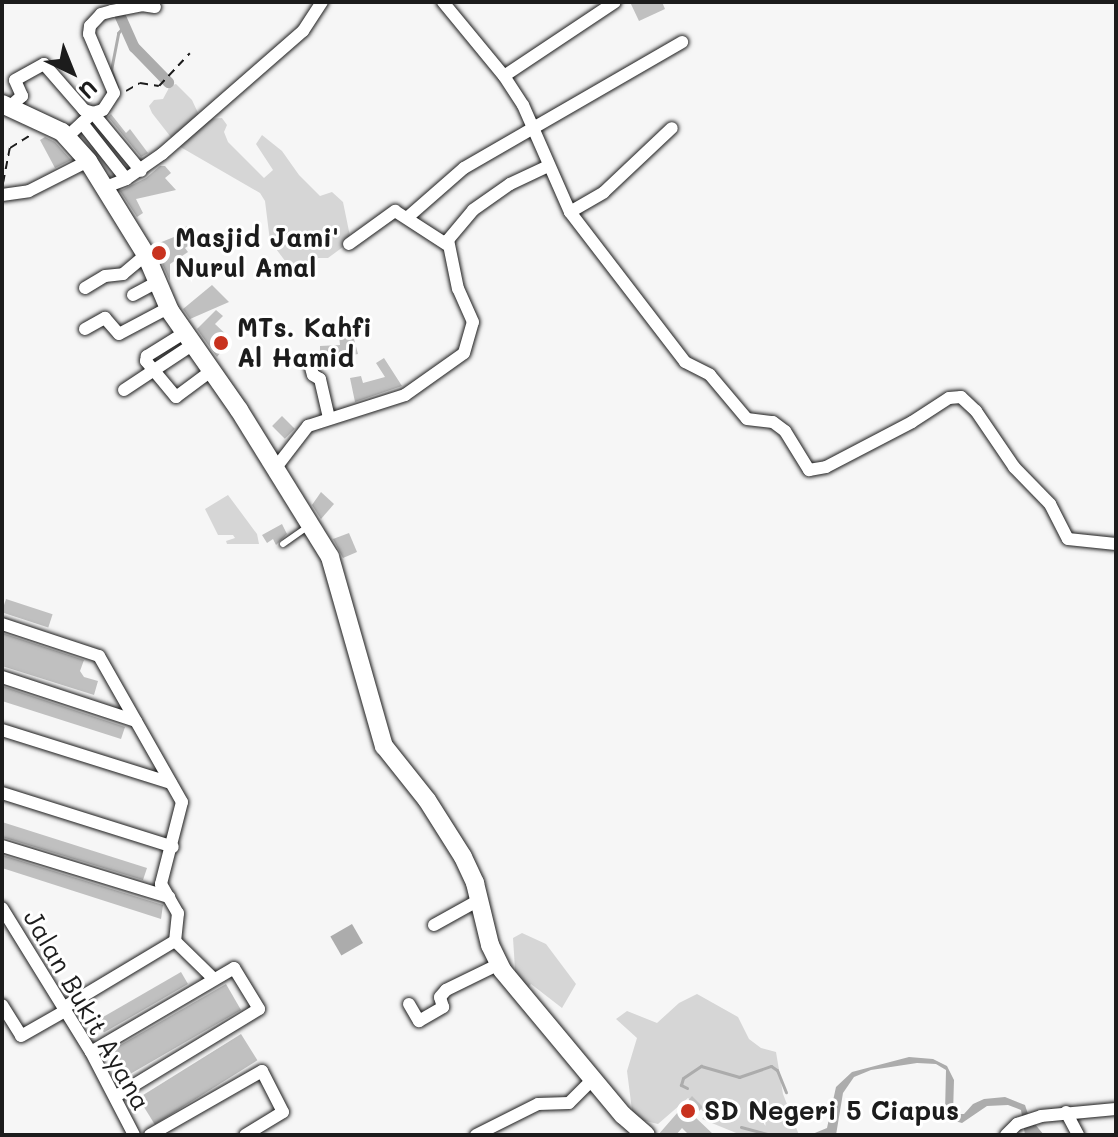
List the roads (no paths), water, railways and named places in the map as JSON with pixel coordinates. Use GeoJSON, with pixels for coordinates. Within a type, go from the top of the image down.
{"type":"FeatureCollection","features":[{"type":"Feature","properties":{"kind":"street"},"geometry":{"type":"LineString","coordinates":[[103,188],[141,171],[303,31],[322,2]]}},
{"type":"Feature","properties":{"kind":"street"},"geometry":{"type":"LineString","coordinates":[[443,2],[504,76],[535,125],[548,166],[570,212],[685,362],[710,375],[747,419],[773,422],[785,431],[809,470],[826,467],[912,422],[949,398],[961,397],[976,411],[1014,467],[1050,504],[1068,539],[1116,544]]}},
{"type":"Feature","properties":{"kind":"street"},"geometry":{"type":"LineString","coordinates":[[504,76],[615,2]]}},
{"type":"Feature","properties":{"kind":"street"},"geometry":{"type":"LineString","coordinates":[[75,130],[93,113],[107,106],[114,93],[89,34],[90,26],[101,14],[134,6],[155,7]]}},
{"type":"Feature","properties":{"kind":"street"},"geometry":{"type":"LineString","coordinates":[[408,217],[464,168],[682,42]]}},
{"type":"Feature","properties":{"kind":"street"},"geometry":{"type":"LineString","coordinates":[[5,106],[22,96],[15,80],[44,64],[80,106],[93,113],[141,171]]}},
{"type":"Feature","properties":{"kind":"street"},"geometry":{"type":"LineString","coordinates":[[5,106],[47,125],[75,130],[126,179]]}},
{"type":"Feature","properties":{"kind":"street"},"geometry":{"type":"LineString","coordinates":[[570,212],[604,192],[672,128]]}},
{"type":"Feature","properties":{"kind":"street"},"geometry":{"type":"LineString","coordinates":[[75,130],[103,188],[146,255],[168,308],[330,557],[384,746],[427,800],[471,873],[499,964],[524,1000],[623,1115],[646,1135]]}},
{"type":"Feature","properties":{"kind":"street"},"geometry":{"type":"LineString","coordinates":[[2,195],[29,191],[88,161]]}},
{"type":"Feature","properties":{"kind":"street"},"geometry":{"type":"LineString","coordinates":[[446,244],[473,210],[510,184],[548,166]]}},
{"type":"Feature","properties":{"kind":"street"},"geometry":{"type":"LineString","coordinates":[[274,470],[308,426],[405,395],[466,348],[473,322],[458,289],[446,244],[401,212],[389,213],[349,244]]}},
{"type":"Feature","properties":{"kind":"street"},"geometry":{"type":"LineString","coordinates":[[85,288],[105,276],[123,274],[146,255]]}},
{"type":"Feature","properties":{"kind":"street"},"geometry":{"type":"LineString","coordinates":[[133,295],[157,282]]}},
{"type":"Feature","properties":{"kind":"street"},"geometry":{"type":"LineString","coordinates":[[85,329],[105,318],[119,334],[168,308]]}},
{"type":"Feature","properties":{"kind":"street"},"geometry":{"type":"LineString","coordinates":[[124,390],[154,370],[188,339]]}},
{"type":"Feature","properties":{"kind":"street"},"geometry":{"type":"LineString","coordinates":[[310,364],[313,375],[320,379],[329,417]]}},
{"type":"Feature","properties":{"kind":"street"},"geometry":{"type":"LineString","coordinates":[[154,370],[178,397],[211,371]]}},
{"type":"Feature","properties":{"kind":"street"},"geometry":{"type":"LineString","coordinates":[[2,624],[99,656],[182,802],[173,847],[161,884],[178,913],[175,941]]}},
{"type":"Feature","properties":{"kind":"street"},"geometry":{"type":"LineString","coordinates":[[2,677],[136,721]]}},
{"type":"Feature","properties":{"kind":"street"},"geometry":{"type":"LineString","coordinates":[[2,730],[171,783]]}},
{"type":"Feature","properties":{"kind":"street"},"geometry":{"type":"LineString","coordinates":[[2,793],[173,847]]}},
{"type":"Feature","properties":{"kind":"street"},"geometry":{"type":"LineString","coordinates":[[2,846],[169,897]]}},
{"type":"Feature","properties":{"kind":"street"},"geometry":{"type":"LineString","coordinates":[[434,925],[479,900]]}},
{"type":"Feature","properties":{"kind":"street","name":"Jalan Bukit Ayana"},"geometry":{"type":"LineString","coordinates":[[2,909],[91,1052],[134,1135]]}},
{"type":"Feature","properties":{"kind":"street"},"geometry":{"type":"LineString","coordinates":[[175,941],[214,979]]}},
{"type":"Feature","properties":{"kind":"street"},"geometry":{"type":"LineString","coordinates":[[2,1005],[21,1036],[175,941]]}},
{"type":"Feature","properties":{"kind":"street"},"geometry":{"type":"LineString","coordinates":[[409,1004],[420,1021],[443,1007],[440,997],[446,990],[499,964]]}},
{"type":"Feature","properties":{"kind":"street"},"geometry":{"type":"LineString","coordinates":[[91,1052],[234,968],[259,1009],[116,1096]]}},
{"type":"Feature","properties":{"kind":"street"},"geometry":{"type":"LineString","coordinates":[[150,1135],[262,1071],[283,1112],[245,1135]]}},
{"type":"Feature","properties":{"kind":"street"},"geometry":{"type":"LineString","coordinates":[[476,1135],[538,1104],[569,1103],[594,1078]]}},
{"type":"Feature","properties":{"kind":"street"},"geometry":{"type":"LineString","coordinates":[[1006,1135],[1028,1121],[1066,1112],[1116,1109]]}},
{"type":"Feature","properties":{"kind":"street"},"geometry":{"type":"LineString","coordinates":[[1066,1112],[1078,1135]]}},
{"type":"Feature","properties":{"kind":"lane"},"geometry":{"type":"LineString","coordinates":[[283,544],[309,526]]}},
{"type":"Feature","properties":{"kind":"waterway"},"geometry":{"type":"LineString","coordinates":[[119,14],[134,47],[168,82]]}},
{"type":"Feature","properties":{"kind":"waterway"},"geometry":{"type":"LineString","coordinates":[[117,87],[111,70],[118,33],[123,27]]}},
{"type":"Feature","properties":{"kind":"waterway"},"geometry":{"type":"LineString","coordinates":[[687,1088],[681,1085],[683,1078],[701,1066],[739,1077],[771,1066],[777,1070],[786,1092]]}},
{"type":"Feature","properties":{"kind":"waterway"},"geometry":{"type":"LineString","coordinates":[[741,1127],[771,1135]]}},
{"type":"Feature","properties":{"kind":"place","name":"Masjid Jami' Nurul Amal"},"geometry":{"type":"Point","coordinates":[159,253]}},
{"type":"Feature","properties":{"kind":"place","name":"MTs. Kahfi Al Hamid"},"geometry":{"type":"Point","coordinates":[221,343]}},
{"type":"Feature","properties":{"kind":"place","name":"SD Negeri 5 Ciapus"},"geometry":{"type":"Point","coordinates":[688,1111]}}]}
